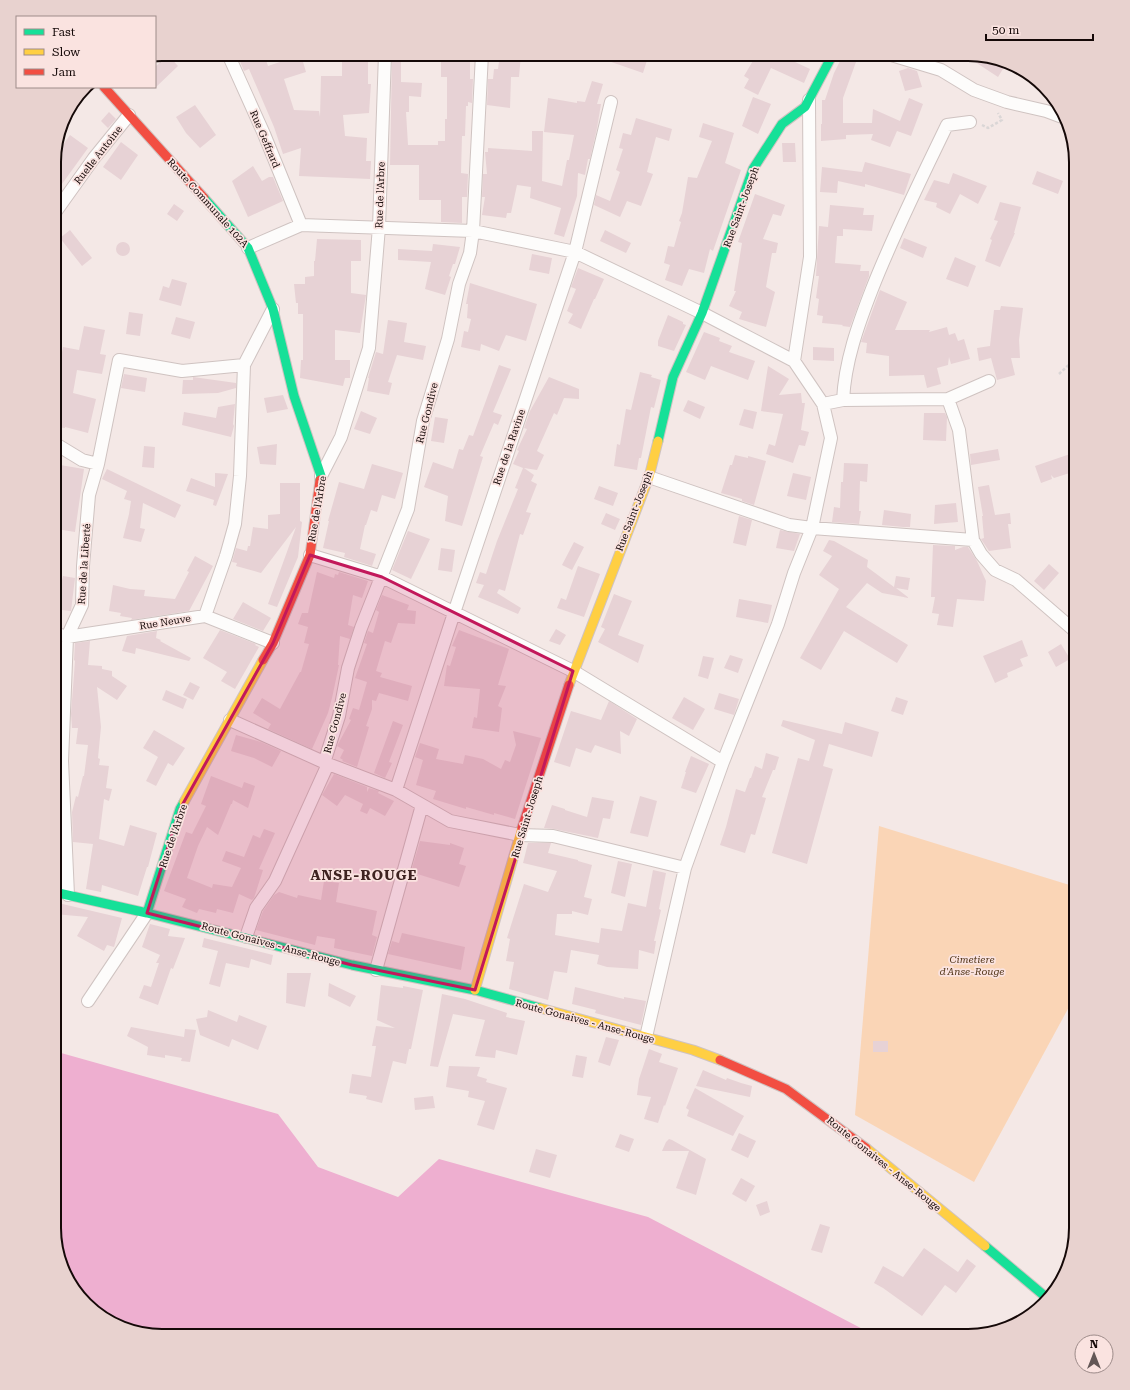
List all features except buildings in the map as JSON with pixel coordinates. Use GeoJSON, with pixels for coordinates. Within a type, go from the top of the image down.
{"type":"FeatureCollection","features":[{"type":"Feature","properties":{"kind":"street","name":"Rue Geffrard"},"geometry":{"type":"LineString","coordinates":[[231,61],[264,134],[301,225]]}},
{"type":"Feature","properties":{"kind":"street","name":"Rue de l'Arbre"},"geometry":{"type":"LineString","coordinates":[[147,913],[180,809],[272,643],[310,555],[321,476],[341,437],[369,348],[379,227],[386,61]]}},
{"type":"Feature","properties":{"kind":"street","name":"Rue Gondive"},"geometry":{"type":"LineString","coordinates":[[246,937],[256,908],[274,881],[326,764],[350,661],[372,597],[382,577],[408,509],[423,421],[448,339],[459,284],[470,253],[473,231],[474,183],[482,61]]}},
{"type":"Feature","properties":{"kind":"street","name":"Rue Saint-Joseph"},"geometry":{"type":"LineString","coordinates":[[476,990],[520,835],[573,671],[649,477],[673,377],[702,313],[753,169],[782,124],[805,107],[829,61]]}},
{"type":"Feature","properties":{"kind":"street"},"geometry":{"type":"LineString","coordinates":[[911,61],[941,70],[974,90],[1007,102],[1046,111],[1058,116]]}},
{"type":"Feature","properties":{"kind":"street","name":"Route Communale 102A"},"geometry":{"type":"LineString","coordinates":[[105,88],[248,248],[273,309],[294,396],[321,476]]}},
{"type":"Feature","properties":{"kind":"street"},"geometry":{"type":"LineString","coordinates":[[794,361],[810,257],[809,100]]}},
{"type":"Feature","properties":{"kind":"street","name":"Rue de la Ravine"},"geometry":{"type":"LineString","coordinates":[[396,790],[575,252],[611,102]]}},
{"type":"Feature","properties":{"kind":"street","name":"Ruelle Antoine"},"geometry":{"type":"LineString","coordinates":[[61,204],[94,158],[129,116]]}},
{"type":"Feature","properties":{"kind":"street"},"geometry":{"type":"LineString","coordinates":[[843,400],[844,379],[858,326],[887,251],[947,125],[970,122]]}},
{"type":"Feature","properties":{"kind":"street"},"geometry":{"type":"LineString","coordinates":[[248,248],[301,225],[473,231],[575,252],[702,313],[794,361],[823,404],[831,438],[812,528],[794,573],[778,624],[723,762],[685,868],[646,1038]]}},
{"type":"Feature","properties":{"kind":"street"},"geometry":{"type":"LineString","coordinates":[[205,616],[226,556],[235,524],[240,476],[244,366],[273,309]]}},
{"type":"Feature","properties":{"kind":"street","name":"Rue de la Liberté"},"geometry":{"type":"LineString","coordinates":[[68,895],[62,761],[67,637],[82,605],[83,566],[89,495],[98,464],[119,360],[182,371],[244,366]]}},
{"type":"Feature","properties":{"kind":"street"},"geometry":{"type":"LineString","coordinates":[[823,404],[843,400],[948,399],[989,381]]}},
{"type":"Feature","properties":{"kind":"street"},"geometry":{"type":"LineString","coordinates":[[948,399],[959,430],[973,540],[981,554],[994,570],[1016,580],[1069,626]]}},
{"type":"Feature","properties":{"kind":"street"},"geometry":{"type":"LineString","coordinates":[[61,448],[82,460],[98,464]]}},
{"type":"Feature","properties":{"kind":"street"},"geometry":{"type":"LineString","coordinates":[[649,477],[789,525],[973,540]]}},
{"type":"Feature","properties":{"kind":"street"},"geometry":{"type":"LineString","coordinates":[[310,555],[382,577],[573,671],[723,762]]}},
{"type":"Feature","properties":{"kind":"street","name":"Rue Neuve"},"geometry":{"type":"LineString","coordinates":[[61,635],[67,637],[205,616],[272,643]]}},
{"type":"Feature","properties":{"kind":"street"},"geometry":{"type":"LineString","coordinates":[[230,720],[326,764],[396,790],[450,821],[520,835],[553,836],[685,868]]}},
{"type":"Feature","properties":{"kind":"street"},"geometry":{"type":"LineString","coordinates":[[376,970],[422,805]]}},
{"type":"Feature","properties":{"kind":"street","name":"Route Gonaives - Anse-Rouge"},"geometry":{"type":"LineString","coordinates":[[61,894],[246,937],[352,965],[476,990],[693,1050],[745,1071],[786,1089],[862,1144],[1044,1295]]}},
{"type":"Feature","properties":{"kind":"street"},"geometry":{"type":"LineString","coordinates":[[88,1001],[147,913]]}},
{"type":"Feature","properties":{"kind":"path"},"geometry":{"type":"LineString","coordinates":[[970,122],[988,128],[1002,120],[991,96]]}},
{"type":"Feature","properties":{"kind":"path"},"geometry":{"type":"LineString","coordinates":[[1058,374],[1069,364]]}},
{"type":"Feature","properties":{"kind":"highlighted area"},"geometry":{"type":"Polygon","coordinates":[[[310,555],[382,577],[573,671],[475,990],[352,965],[147,913],[180,809],[273,643],[310,555]]]}},
{"type":"Feature","properties":{"kind":"green space","name":"Cimetiere d'Anse-Rouge"},"geometry":{"type":"Polygon","coordinates":[[[879,826],[1069,885],[1069,1007],[974,1182],[855,1115],[879,826]]]}},
{"type":"Feature","properties":{"kind":"shaded area"},"geometry":{"type":"Polygon","coordinates":[[[61,1053],[278,1114],[318,1167],[398,1197],[439,1159],[648,1217],[863,1329],[162,1329],[136,1326],[111,1315],[95,1304],[78,1284],[66,1261],[61,1235],[61,1053]]]}},
{"type":"Feature","properties":{"kind":"traffic: fast"},"geometry":{"type":"LineString","coordinates":[[658,441],[673,377],[702,313],[753,169],[782,124],[805,107],[829,61]]}},
{"type":"Feature","properties":{"kind":"traffic: fast"},"geometry":{"type":"LineString","coordinates":[[204,198],[248,248],[273,309],[294,396],[321,476],[320,480]]}},
{"type":"Feature","properties":{"kind":"traffic: fast"},"geometry":{"type":"LineString","coordinates":[[147,913],[180,809],[184,802]]}},
{"type":"Feature","properties":{"kind":"traffic: fast"},"geometry":{"type":"LineString","coordinates":[[61,894],[147,913],[352,965],[475,990],[540,1008]]}},
{"type":"Feature","properties":{"kind":"traffic: fast"},"geometry":{"type":"LineString","coordinates":[[985,1246],[1044,1295]]}},
{"type":"Feature","properties":{"kind":"traffic: slow"},"geometry":{"type":"LineString","coordinates":[[569,685],[649,477],[658,441]]}},
{"type":"Feature","properties":{"kind":"traffic: slow"},"geometry":{"type":"LineString","coordinates":[[184,802],[263,660]]}},
{"type":"Feature","properties":{"kind":"traffic: slow"},"geometry":{"type":"LineString","coordinates":[[475,990],[522,828]]}},
{"type":"Feature","properties":{"kind":"traffic: slow"},"geometry":{"type":"LineString","coordinates":[[540,1008],[693,1050],[720,1060]]}},
{"type":"Feature","properties":{"kind":"traffic: slow"},"geometry":{"type":"LineString","coordinates":[[866,1148],[985,1246]]}},
{"type":"Feature","properties":{"kind":"traffic: jam"},"geometry":{"type":"LineString","coordinates":[[105,88],[204,198]]}},
{"type":"Feature","properties":{"kind":"traffic: jam"},"geometry":{"type":"LineString","coordinates":[[263,660],[273,643],[310,555],[320,480]]}},
{"type":"Feature","properties":{"kind":"traffic: jam"},"geometry":{"type":"LineString","coordinates":[[522,828],[569,685]]}},
{"type":"Feature","properties":{"kind":"traffic: jam"},"geometry":{"type":"LineString","coordinates":[[720,1060],[786,1089],[866,1148]]}},
{"type":"Feature","properties":{"kind":"district","name":"ANSE-ROUGE"},"geometry":{"type":"Point","coordinates":[364,875]}}]}
